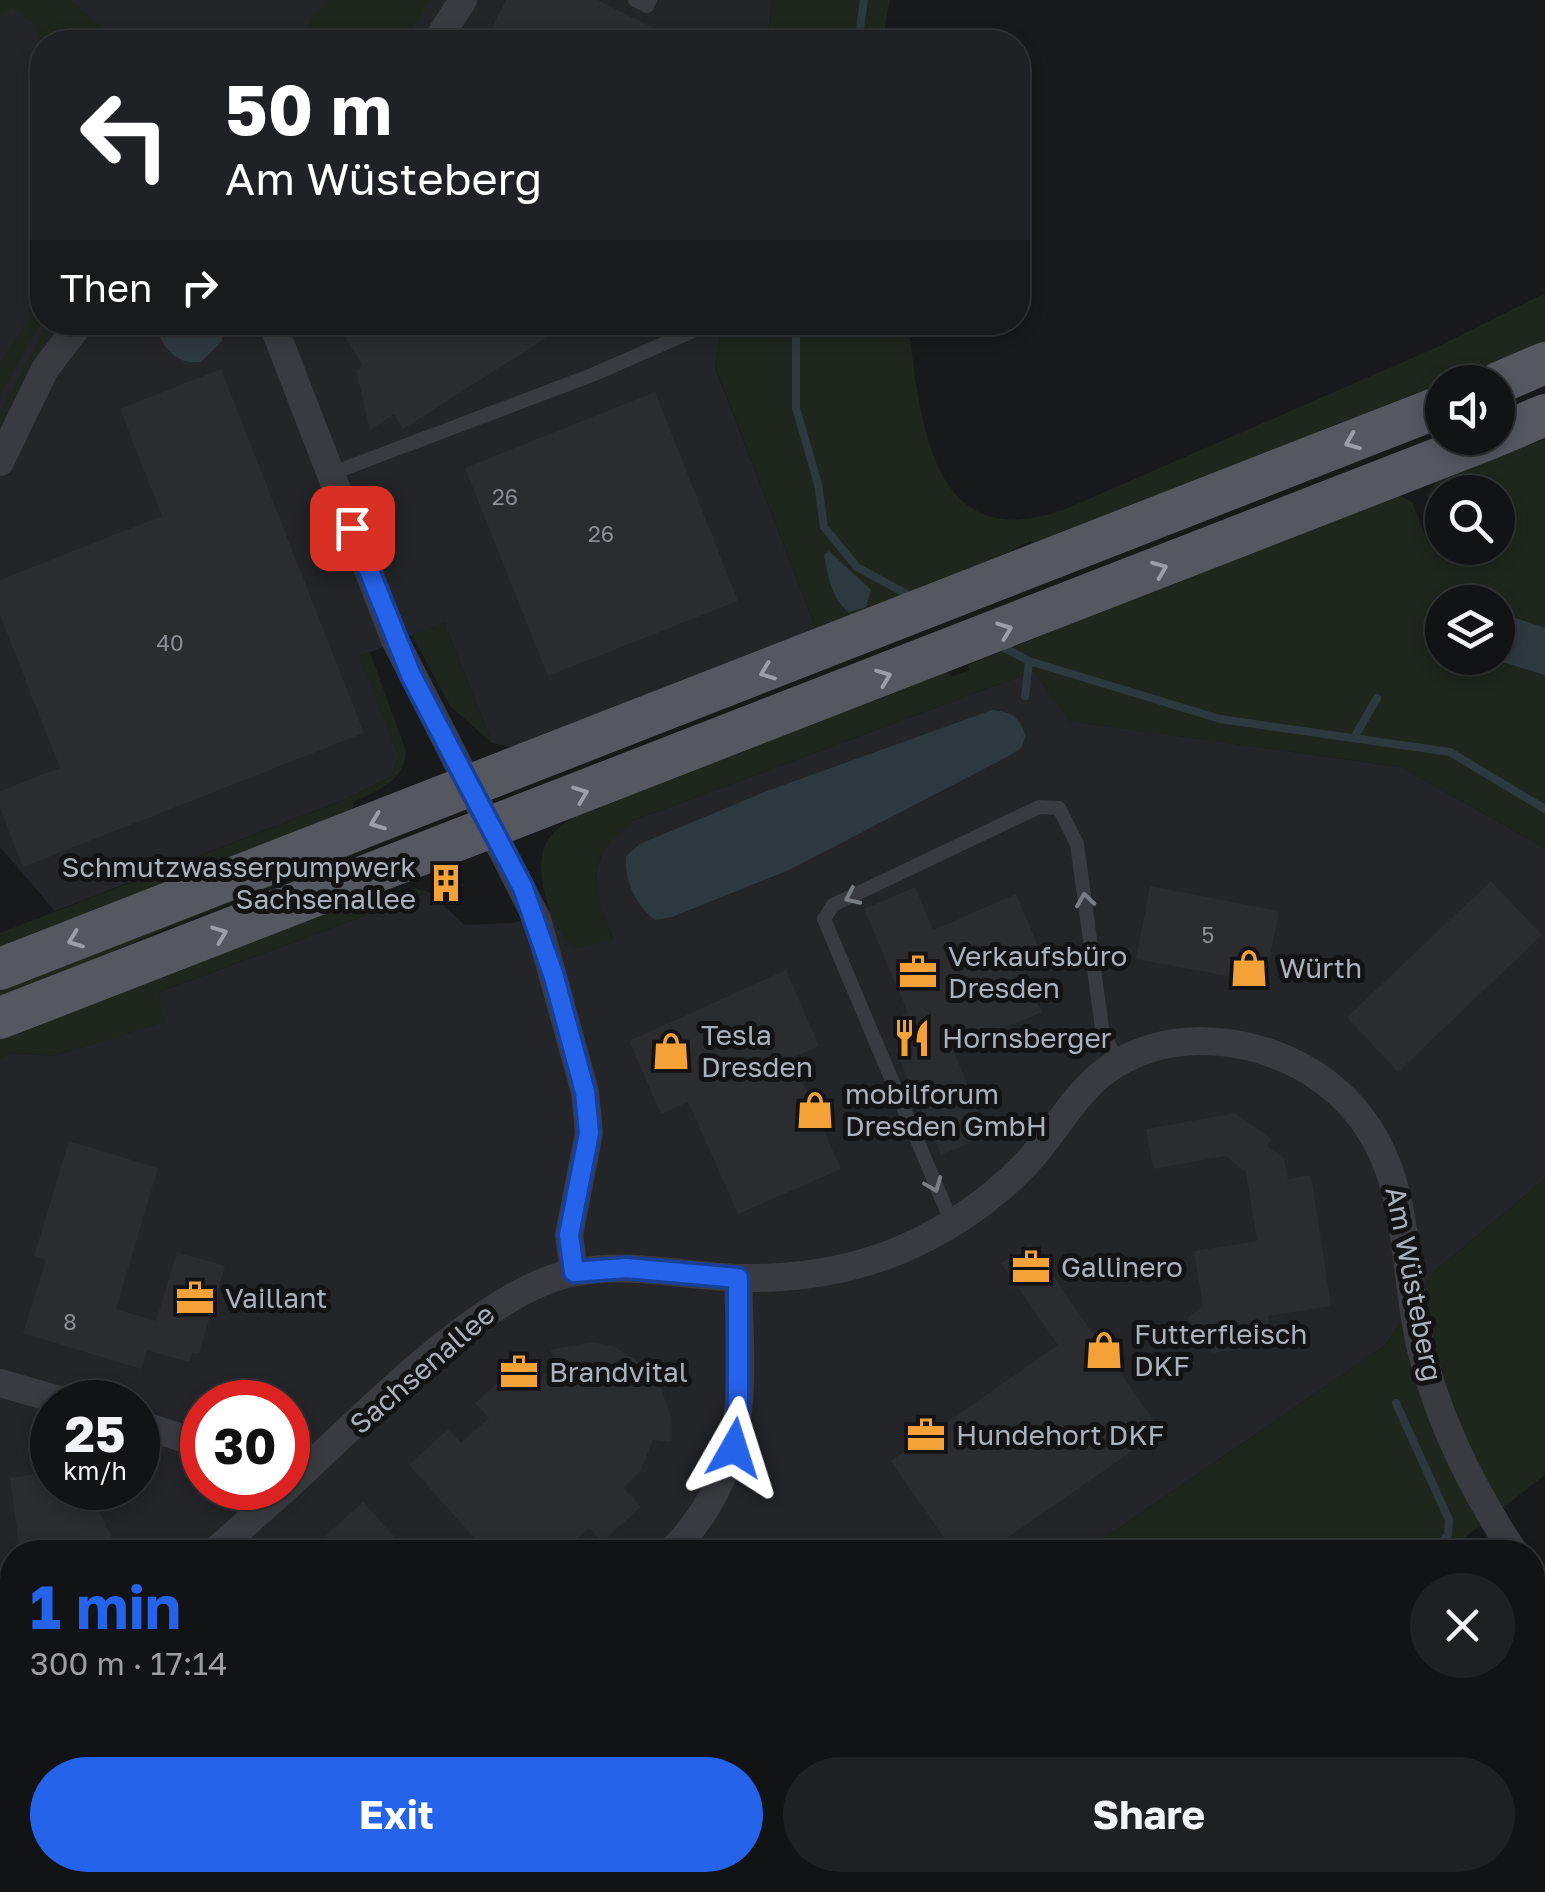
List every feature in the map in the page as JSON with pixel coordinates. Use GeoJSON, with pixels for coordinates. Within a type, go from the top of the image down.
{"type":"FeatureCollection","features":[{"type":"Feature","properties":{"kind":"main road"},"geometry":{"type":"LineString","coordinates":[[1515,376],[1545,363]]}},
{"type":"Feature","properties":{"kind":"main road"},"geometry":{"type":"LineString","coordinates":[[0,969],[1425,413]]}},
{"type":"Feature","properties":{"kind":"main road"},"geometry":{"type":"LineString","coordinates":[[1515,427],[1545,415]]}},
{"type":"Feature","properties":{"kind":"main road"},"geometry":{"type":"LineString","coordinates":[[0,1018],[1446,455]]}},
{"type":"Feature","properties":{"kind":"street"},"geometry":{"type":"LineString","coordinates":[[444,30],[463,0]]}},
{"type":"Feature","properties":{"kind":"street"},"geometry":{"type":"LineString","coordinates":[[0,462],[45,369],[72,335]]}},
{"type":"Feature","properties":{"kind":"street"},"geometry":{"type":"LineString","coordinates":[[277,335],[395,640],[537,918],[585,1092],[589,1133],[569,1235],[574,1272]]}},
{"type":"Feature","properties":{"kind":"street","name":"Am Wüsteberg"},"geometry":{"type":"LineString","coordinates":[[574,1272],[626,1268],[738,1278],[848,1268],[900,1250],[952,1223],[1020,1170],[1080,1096],[1118,1063],[1154,1046],[1232,1042],[1293,1060],[1328,1084],[1376,1140],[1394,1177],[1405,1226],[1412,1304],[1436,1400],[1488,1512],[1506,1540]]}},
{"type":"Feature","properties":{"kind":"street","name":"Sachsenallee"},"geometry":{"type":"LineString","coordinates":[[310,1466],[500,1302],[574,1272]]}},
{"type":"Feature","properties":{"kind":"street"},"geometry":{"type":"LineString","coordinates":[[681,1540],[706,1510],[729,1468],[738,1428],[738,1278]]}},
{"type":"Feature","properties":{"kind":"street"},"geometry":{"type":"LineString","coordinates":[[0,1383],[30,1392]]}},
{"type":"Feature","properties":{"kind":"street","name":"Sachsenallee"},"geometry":{"type":"LineString","coordinates":[[227,1540],[260,1510]]}},
{"type":"Feature","properties":{"kind":"lane"},"geometry":{"type":"LineString","coordinates":[[635,0],[647,6],[650,0]]}},
{"type":"Feature","properties":{"kind":"lane"},"geometry":{"type":"LineString","coordinates":[[330,474],[592,375],[684,335]]}},
{"type":"Feature","properties":{"kind":"lane"},"geometry":{"type":"LineString","coordinates":[[952,1223],[824,920],[833,905],[1039,807],[1059,808],[1078,844],[1102,1028],[1118,1063]]}},
{"type":"Feature","properties":{"kind":"shaded area"},"geometry":{"type":"Polygon","coordinates":[[[0,0],[773,0],[768,30],[30,30],[30,335],[720,335],[715,367],[817,631],[521,749],[492,743],[444,623],[360,656],[399,757],[391,777],[346,799],[55,911],[0,847],[0,0]]]}},
{"type":"Feature","properties":{"kind":"shaded area"},"geometry":{"type":"Polygon","coordinates":[[[0,0],[71,0],[105,30],[36,30],[33,22],[11,8],[0,19],[0,0]]]}},
{"type":"Feature","properties":{"kind":"shaded area"},"geometry":{"type":"Polygon","coordinates":[[[329,0],[432,0],[409,30],[303,30],[329,0]]]}},
{"type":"Feature","properties":{"kind":"shaded area"},"geometry":{"type":"Polygon","coordinates":[[[773,0],[890,0],[884,30],[768,30],[773,0]]]}},
{"type":"Feature","properties":{"kind":"shaded area"},"geometry":{"type":"Polygon","coordinates":[[[1545,293],[1545,342],[1487,365],[1425,365],[1425,390],[1033,545],[1031,541],[1012,549],[1013,553],[817,631],[715,366],[720,335],[910,335],[928,439],[941,473],[961,499],[987,516],[1023,519],[1070,507],[1435,348],[1545,293]]]}},
{"type":"Feature","properties":{"kind":"shaded area"},"geometry":{"type":"Polygon","coordinates":[[[30,317],[30,335],[34,335],[0,395],[0,362],[30,317]]]}},
{"type":"Feature","properties":{"kind":"shaded area"},"geometry":{"type":"Polygon","coordinates":[[[42,335],[48,335],[22,378],[0,428],[0,413],[42,335]]]}},
{"type":"Feature","properties":{"kind":"shaded area"},"geometry":{"type":"Polygon","coordinates":[[[159,335],[222,335],[222,341],[201,362],[176,357],[159,335]]]}},
{"type":"Feature","properties":{"kind":"shaded area"},"geometry":{"type":"Polygon","coordinates":[[[1545,440],[1545,848],[1401,767],[1069,721],[1034,671],[632,821],[616,835],[599,862],[597,889],[613,940],[579,948],[560,931],[547,902],[542,855],[552,835],[575,816],[945,668],[951,677],[969,670],[968,665],[1397,494],[1412,502],[1425,535],[1425,565],[1515,565],[1515,475],[1440,475],[1444,469],[1493,455],[1515,455],[1515,449],[1545,440]]]}},
{"type":"Feature","properties":{"kind":"shaded area"},"geometry":{"type":"Polygon","coordinates":[[[829,551],[871,590],[866,607],[849,612],[838,600],[824,555],[829,551]]]}},
{"type":"Feature","properties":{"kind":"shaded area"},"geometry":{"type":"Polygon","coordinates":[[[1515,618],[1545,628],[1545,675],[1515,666],[1515,618]]]}},
{"type":"Feature","properties":{"kind":"shaded area"},"geometry":{"type":"Polygon","coordinates":[[[444,623],[492,743],[450,706],[412,635],[444,623]]]}},
{"type":"Feature","properties":{"kind":"shaded area"},"geometry":{"type":"Polygon","coordinates":[[[370,652],[406,751],[401,770],[381,788],[354,802],[353,816],[0,955],[0,933],[346,799],[391,777],[399,757],[359,656],[370,652]]]}},
{"type":"Feature","properties":{"kind":"shaded area"},"geometry":{"type":"Polygon","coordinates":[[[1034,671],[1070,721],[1401,767],[1545,848],[1545,1179],[1434,1272],[1386,1345],[1102,1540],[0,1540],[0,1059],[13,1053],[54,1056],[164,1022],[159,992],[429,892],[465,925],[512,923],[552,911],[558,930],[613,939],[598,901],[596,872],[606,842],[632,821],[1034,671]]]}},
{"type":"Feature","properties":{"kind":"shaded area"},"geometry":{"type":"Polygon","coordinates":[[[992,710],[1017,720],[1026,736],[1021,748],[789,870],[672,917],[655,920],[633,892],[626,856],[640,844],[767,791],[992,710]]]}},
{"type":"Feature","properties":{"kind":"shaded area"},"geometry":{"type":"Polygon","coordinates":[[[365,842],[368,849],[169,927],[0,1002],[0,984],[365,842]]]}},
{"type":"Feature","properties":{"kind":"shaded area"},"geometry":{"type":"Polygon","coordinates":[[[381,885],[386,896],[416,888],[429,892],[159,992],[165,1022],[54,1056],[13,1053],[0,1059],[0,1032],[381,885]]]}},
{"type":"Feature","properties":{"kind":"shaded area"},"geometry":{"type":"Polygon","coordinates":[[[1545,1179],[1545,1475],[1461,1540],[1102,1540],[1386,1345],[1434,1272],[1545,1179]]]}},
{"type":"Feature","properties":{"kind":"building"},"geometry":{"type":"Polygon","coordinates":[[[506,0],[597,0],[658,30],[491,30],[506,0]]]}},
{"type":"Feature","properties":{"kind":"building"},"geometry":{"type":"Polygon","coordinates":[[[344,335],[551,335],[403,429],[394,414],[370,430],[356,370],[363,366],[344,335]]]}},
{"type":"Feature","properties":{"kind":"building"},"geometry":{"type":"Polygon","coordinates":[[[221,369],[364,733],[23,867],[0,808],[0,791],[60,768],[0,615],[0,580],[162,516],[120,409],[221,369]]]}},
{"type":"Feature","properties":{"kind":"building"},"geometry":{"type":"Polygon","coordinates":[[[655,392],[738,601],[548,676],[465,468],[655,392]]]}},
{"type":"Feature","properties":{"kind":"building","name":"Schmutzwasserpumpwerk Sachsenallee"},"geometry":{"type":"Polygon","coordinates":[[[447,871],[463,885],[450,900],[430,881],[447,871]]]}},
{"type":"Feature","properties":{"kind":"building"},"geometry":{"type":"Polygon","coordinates":[[[1491,881],[1542,935],[1398,1072],[1347,1017],[1491,881]]]}},
{"type":"Feature","properties":{"kind":"building"},"geometry":{"type":"Polygon","coordinates":[[[1150,886],[1279,911],[1265,983],[1136,959],[1150,886]]]}},
{"type":"Feature","properties":{"kind":"building"},"geometry":{"type":"Polygon","coordinates":[[[915,887],[933,930],[1016,894],[1042,955],[1021,964],[1042,1012],[953,1050],[989,1135],[941,1155],[895,1049],[913,1041],[902,1015],[908,1013],[864,909],[915,887]]]}},
{"type":"Feature","properties":{"kind":"building"},"geometry":{"type":"Polygon","coordinates":[[[786,970],[819,1046],[792,1058],[841,1169],[738,1214],[688,1102],[661,1114],[629,1041],[786,970]]]}},
{"type":"Feature","properties":{"kind":"building"},"geometry":{"type":"Polygon","coordinates":[[[1235,1113],[1272,1139],[1267,1146],[1284,1158],[1288,1179],[1311,1175],[1331,1306],[1268,1316],[1273,1344],[1212,1353],[1187,1318],[1203,1306],[1194,1251],[1257,1241],[1246,1173],[1226,1156],[1153,1169],[1146,1129],[1235,1113]]]}},
{"type":"Feature","properties":{"kind":"building"},"geometry":{"type":"Polygon","coordinates":[[[69,1141],[158,1168],[116,1309],[156,1321],[177,1252],[225,1266],[199,1354],[192,1353],[189,1362],[147,1350],[141,1369],[23,1333],[46,1260],[34,1256],[69,1141]]]}},
{"type":"Feature","properties":{"kind":"building"},"geometry":{"type":"Polygon","coordinates":[[[1030,1243],[1161,1431],[1004,1540],[946,1540],[891,1461],[1058,1345],[1019,1289],[1009,1288],[1012,1280],[1001,1263],[1030,1243]]]}},
{"type":"Feature","properties":{"kind":"building"},"geometry":{"type":"Polygon","coordinates":[[[592,1342],[613,1346],[646,1366],[659,1382],[671,1417],[671,1442],[653,1440],[641,1470],[623,1488],[641,1507],[604,1540],[589,1528],[576,1540],[476,1540],[409,1465],[448,1429],[461,1443],[489,1418],[475,1403],[515,1367],[531,1385],[556,1366],[550,1350],[592,1342]]]}},
{"type":"Feature","properties":{"kind":"building"},"geometry":{"type":"Polygon","coordinates":[[[30,1475],[30,1510],[98,1510],[111,1535],[111,1540],[18,1540],[10,1478],[30,1475]]]}},
{"type":"Feature","properties":{"kind":"building"},"geometry":{"type":"Polygon","coordinates":[[[363,1502],[397,1540],[327,1540],[324,1537],[363,1502]]]}},
{"type":"Feature","properties":{"kind":"waterway"},"geometry":{"type":"LineString","coordinates":[[860,30],[864,0]]}},
{"type":"Feature","properties":{"kind":"waterway"},"geometry":{"type":"LineString","coordinates":[[796,335],[796,408],[818,484],[824,527],[857,567],[910,596]]}},
{"type":"Feature","properties":{"kind":"waterway"},"geometry":{"type":"LineString","coordinates":[[1001,646],[1029,661],[1220,719],[1450,752],[1545,809]]}},
{"type":"Feature","properties":{"kind":"waterway"},"geometry":{"type":"LineString","coordinates":[[1025,696],[1029,661]]}},
{"type":"Feature","properties":{"kind":"waterway"},"geometry":{"type":"LineString","coordinates":[[1354,738],[1377,698]]}},
{"type":"Feature","properties":{"kind":"waterway"},"geometry":{"type":"LineString","coordinates":[[1396,1403],[1449,1520],[1444,1540]]}},
{"type":"Feature","properties":{"kind":"place","name":"Schmutzwasserpumpwerk Sachsenallee"},"geometry":{"type":"Point","coordinates":[446,883]}},
{"type":"Feature","properties":{"kind":"place","name":"Würth"},"geometry":{"type":"Point","coordinates":[1249,968]}},
{"type":"Feature","properties":{"kind":"place","name":"Verkaufsbüro Dresden"},"geometry":{"type":"Point","coordinates":[918,972]}},
{"type":"Feature","properties":{"kind":"place","name":"Hornsberger"},"geometry":{"type":"Point","coordinates":[912,1038]}},
{"type":"Feature","properties":{"kind":"place","name":"Tesla Dresden"},"geometry":{"type":"Point","coordinates":[671,1051]}},
{"type":"Feature","properties":{"kind":"place","name":"mobilforum Dresden GmbH"},"geometry":{"type":"Point","coordinates":[815,1110]}},
{"type":"Feature","properties":{"kind":"place","name":"Gallinero"},"geometry":{"type":"Point","coordinates":[1031,1267]}},
{"type":"Feature","properties":{"kind":"place","name":"Vaillant"},"geometry":{"type":"Point","coordinates":[195,1298]}},
{"type":"Feature","properties":{"kind":"place","name":"Futterfleisch DKF"},"geometry":{"type":"Point","coordinates":[1104,1350]}},
{"type":"Feature","properties":{"kind":"place","name":"Brandvital"},"geometry":{"type":"Point","coordinates":[519,1372]}},
{"type":"Feature","properties":{"kind":"place","name":"Hundehort DKF"},"geometry":{"type":"Point","coordinates":[926,1435]}},
{"type":"Feature","properties":{"kind":"route"},"geometry":{"type":"LineString","coordinates":[[352,528],[411,675],[537,918],[585,1092],[589,1133],[569,1235],[574,1272],[626,1268],[738,1278],[738,1428],[734,1448]]}}]}
